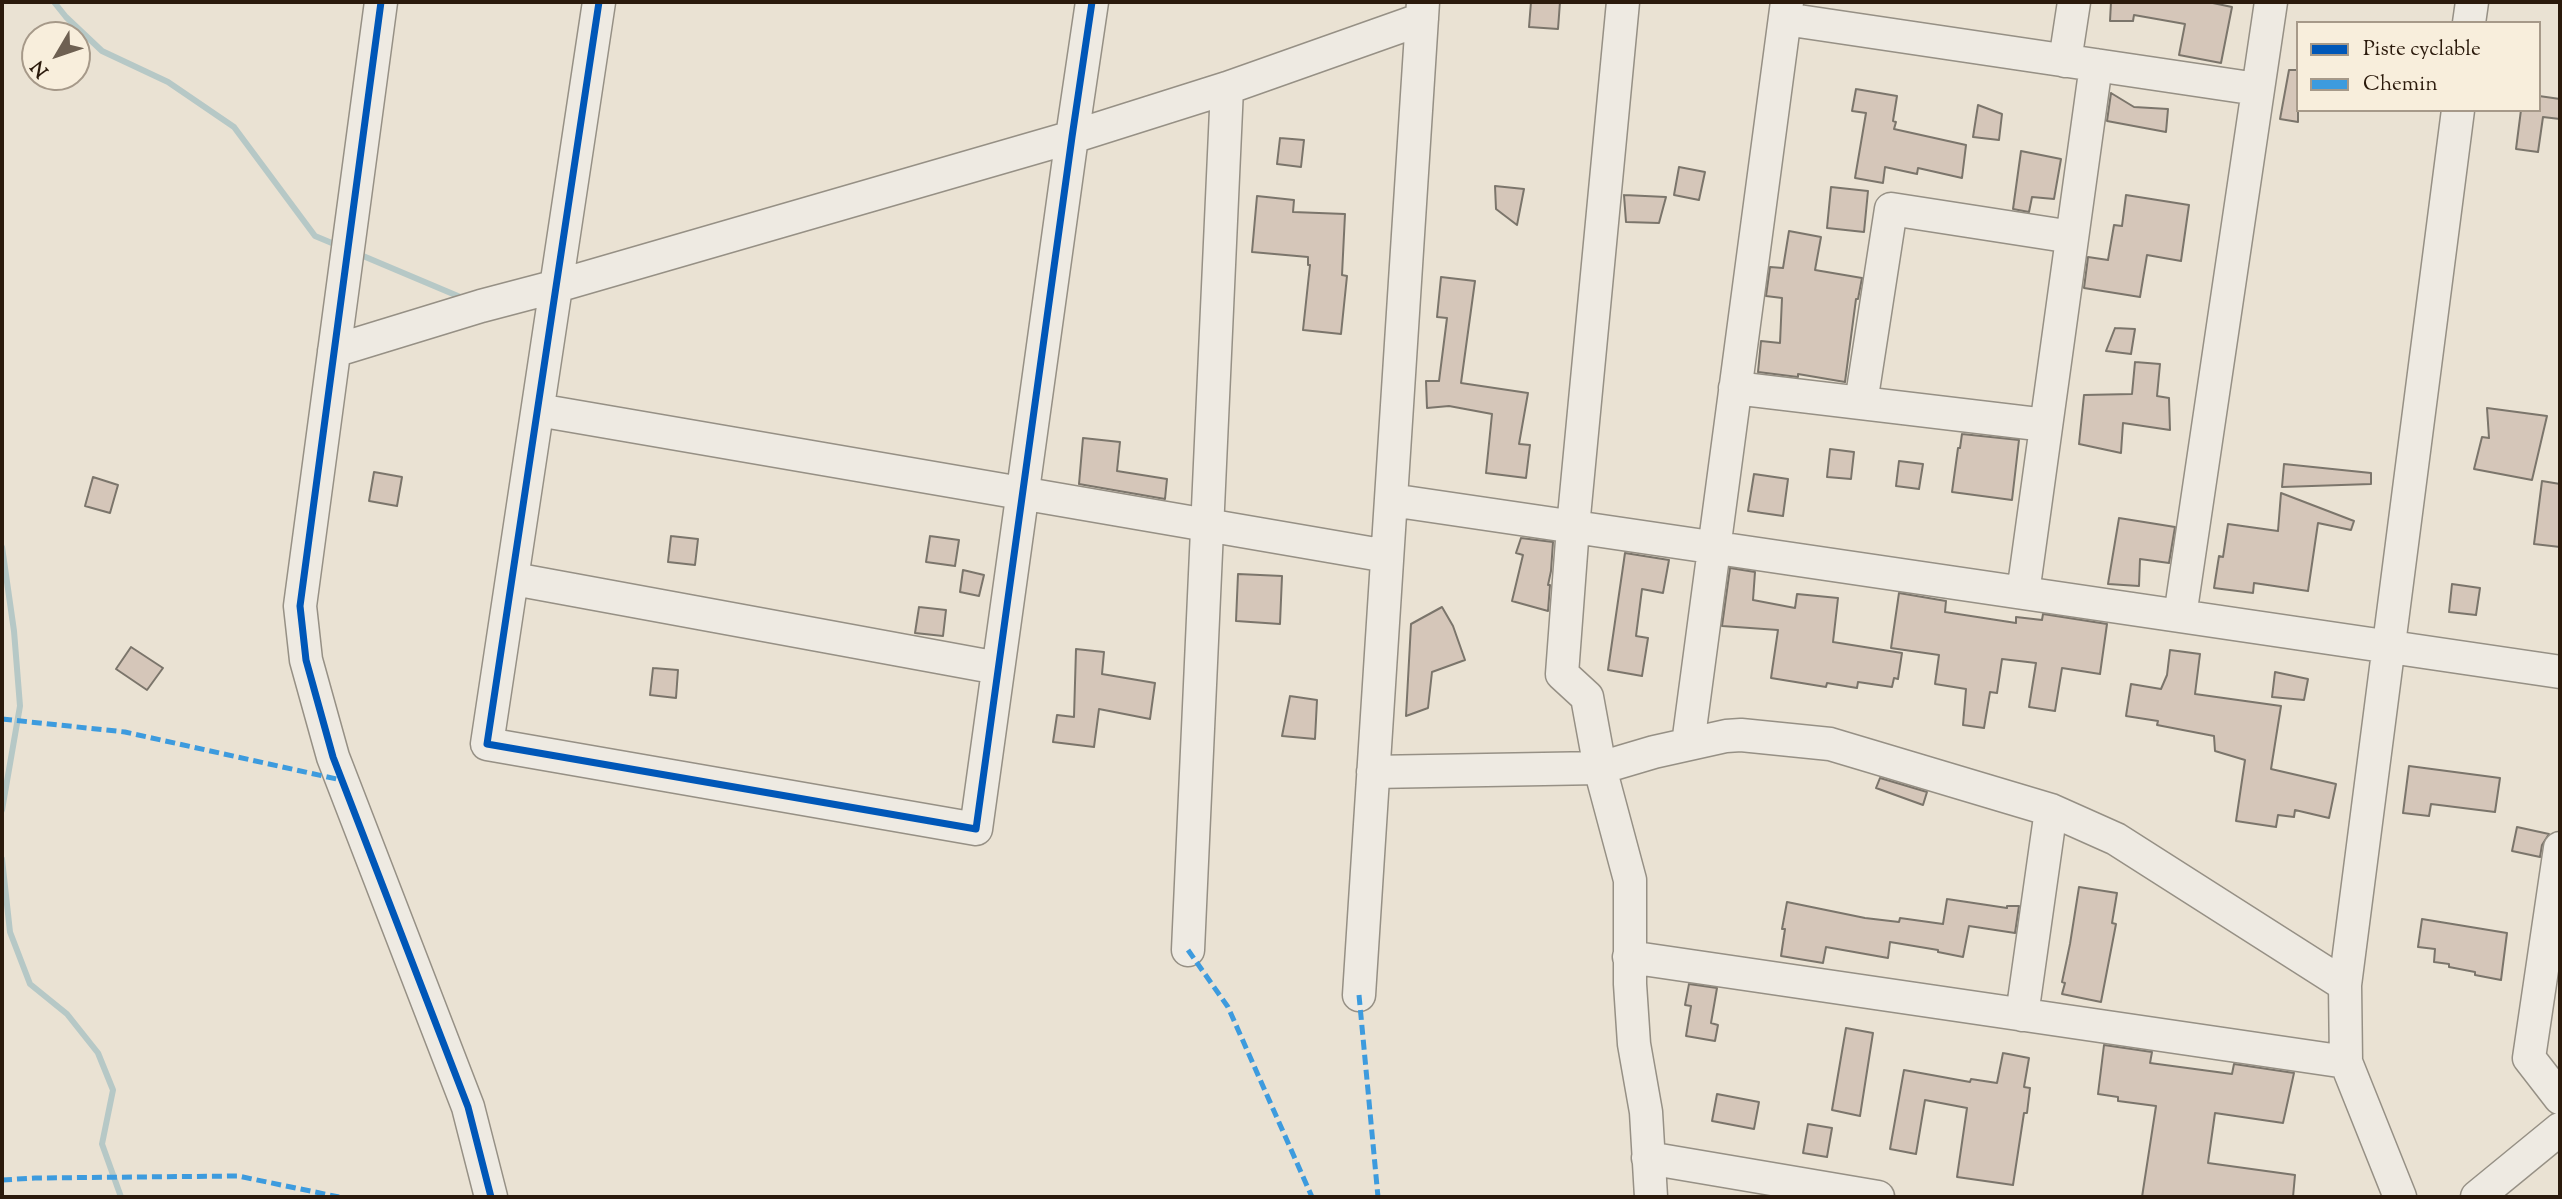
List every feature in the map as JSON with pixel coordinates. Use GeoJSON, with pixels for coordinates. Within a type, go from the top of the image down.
{"type":"FeatureCollection","features":[{"type":"Feature","properties":{"kind":"street"},"geometry":{"type":"LineString","coordinates":[[381,2],[300,606],[306,660],[333,757],[395,924],[468,1107],[491,1197]]}},
{"type":"Feature","properties":{"kind":"street"},"geometry":{"type":"LineString","coordinates":[[599,2],[487,744],[976,829],[1093,2]]}},
{"type":"Feature","properties":{"kind":"street"},"geometry":{"type":"LineString","coordinates":[[1623,2],[1573,527],[1562,674],[1587,697],[1600,768],[1630,880],[1629,957],[1634,1044],[1646,1112],[1651,1197]]}},
{"type":"Feature","properties":{"kind":"street"},"geometry":{"type":"LineString","coordinates":[[2065,61],[2074,2]]}},
{"type":"Feature","properties":{"kind":"street"},"geometry":{"type":"LineString","coordinates":[[2180,617],[2271,2]]}},
{"type":"Feature","properties":{"kind":"street"},"geometry":{"type":"LineString","coordinates":[[2469,21],[2472,2]]}},
{"type":"Feature","properties":{"kind":"street"},"geometry":{"type":"LineString","coordinates":[[334,351],[481,306],[1072,137],[1227,88],[1423,10],[1359,995]]}},
{"type":"Feature","properties":{"kind":"street"},"geometry":{"type":"LineString","coordinates":[[1688,744],[1786,10],[2065,61],[2257,89]]}},
{"type":"Feature","properties":{"kind":"street"},"geometry":{"type":"LineString","coordinates":[[2022,593],[2096,65]]}},
{"type":"Feature","properties":{"kind":"street"},"geometry":{"type":"LineString","coordinates":[[1188,950],[1227,88]]}},
{"type":"Feature","properties":{"kind":"street"},"geometry":{"type":"LineString","coordinates":[[2400,1197],[2346,1062],[2345,985],[2458,112]]}},
{"type":"Feature","properties":{"kind":"street"},"geometry":{"type":"LineString","coordinates":[[1861,403],[1891,209],[2072,237]]}},
{"type":"Feature","properties":{"kind":"street"},"geometry":{"type":"LineString","coordinates":[[1735,388],[2046,425]]}},
{"type":"Feature","properties":{"kind":"street"},"geometry":{"type":"LineString","coordinates":[[538,410],[1387,556]]}},
{"type":"Feature","properties":{"kind":"street"},"geometry":{"type":"LineString","coordinates":[[1391,500],[2560,672]]}},
{"type":"Feature","properties":{"kind":"street"},"geometry":{"type":"LineString","coordinates":[[513,579],[998,668]]}},
{"type":"Feature","properties":{"kind":"street"},"geometry":{"type":"LineString","coordinates":[[1373,772],[1600,768],[1688,744],[1741,735],[1830,744],[2052,810],[2131,847],[2345,985]]}},
{"type":"Feature","properties":{"kind":"street"},"geometry":{"type":"LineString","coordinates":[[2022,1015],[2052,810]]}},
{"type":"Feature","properties":{"kind":"street"},"geometry":{"type":"LineString","coordinates":[[2560,848],[2529,1058],[2560,1098]]}},
{"type":"Feature","properties":{"kind":"street"},"geometry":{"type":"LineString","coordinates":[[1629,957],[2346,1062]]}},
{"type":"Feature","properties":{"kind":"street"},"geometry":{"type":"LineString","coordinates":[[2477,1197],[2560,1129]]}},
{"type":"Feature","properties":{"kind":"street"},"geometry":{"type":"LineString","coordinates":[[1648,1158],[1878,1197]]}},
{"type":"Feature","properties":{"kind":"building"},"geometry":{"type":"Polygon","coordinates":[[[1531,2],[1560,2],[1558,29],[1529,27],[1531,2]]]}},
{"type":"Feature","properties":{"kind":"building"},"geometry":{"type":"Polygon","coordinates":[[[2111,2],[2208,2],[2232,7],[2221,63],[2179,55],[2185,24],[2134,15],[2133,21],[2110,21],[2111,2]]]}},
{"type":"Feature","properties":{"kind":"building"},"geometry":{"type":"Polygon","coordinates":[[[2289,70],[2296,70],[2298,122],[2280,119],[2289,70]]]}},
{"type":"Feature","properties":{"kind":"building"},"geometry":{"type":"Polygon","coordinates":[[[1856,89],[1897,96],[1894,129],[1966,145],[1962,178],[1918,168],[1917,174],[1885,167],[1883,183],[1855,178],[1866,113],[1852,111],[1856,89]]]}},
{"type":"Feature","properties":{"kind":"building"},"geometry":{"type":"Polygon","coordinates":[[[2111,93],[2134,107],[2168,109],[2166,132],[2107,121],[2111,93]]]}},
{"type":"Feature","properties":{"kind":"building"},"geometry":{"type":"Polygon","coordinates":[[[2541,96],[2560,99],[2560,119],[2543,117],[2538,152],[2516,149],[2521,112],[2541,112],[2541,96]]]}},
{"type":"Feature","properties":{"kind":"building"},"geometry":{"type":"Polygon","coordinates":[[[1978,105],[2002,114],[1999,140],[1973,137],[1978,105]]]}},
{"type":"Feature","properties":{"kind":"building"},"geometry":{"type":"Polygon","coordinates":[[[1280,138],[1304,140],[1301,167],[1277,164],[1280,138]]]}},
{"type":"Feature","properties":{"kind":"building"},"geometry":{"type":"Polygon","coordinates":[[[2021,151],[2061,159],[2054,199],[2032,197],[2029,212],[2013,209],[2021,151]]]}},
{"type":"Feature","properties":{"kind":"building"},"geometry":{"type":"Polygon","coordinates":[[[1679,167],[1705,172],[1699,200],[1674,195],[1679,167]]]}},
{"type":"Feature","properties":{"kind":"building"},"geometry":{"type":"Polygon","coordinates":[[[1495,186],[1524,189],[1517,225],[1496,209],[1495,186]]]}},
{"type":"Feature","properties":{"kind":"building"},"geometry":{"type":"Polygon","coordinates":[[[1831,187],[1868,191],[1864,232],[1827,228],[1831,187]]]}},
{"type":"Feature","properties":{"kind":"building"},"geometry":{"type":"Polygon","coordinates":[[[1624,195],[1666,197],[1659,223],[1626,222],[1624,195]]]}},
{"type":"Feature","properties":{"kind":"building"},"geometry":{"type":"Polygon","coordinates":[[[2126,195],[2189,205],[2181,261],[2147,255],[2140,297],[2084,288],[2088,257],[2108,260],[2114,225],[2122,226],[2126,195]]]}},
{"type":"Feature","properties":{"kind":"building"},"geometry":{"type":"Polygon","coordinates":[[[1257,196],[1294,200],[1293,212],[1345,214],[1342,275],[1347,276],[1341,334],[1303,330],[1310,265],[1308,257],[1252,252],[1257,196]]]}},
{"type":"Feature","properties":{"kind":"building"},"geometry":{"type":"Polygon","coordinates":[[[1789,231],[1821,237],[1815,270],[1862,278],[1856,299],[1845,382],[1798,374],[1798,377],[1758,372],[1761,341],[1780,343],[1782,298],[1766,296],[1770,267],[1783,268],[1789,231]]]}},
{"type":"Feature","properties":{"kind":"building"},"geometry":{"type":"Polygon","coordinates":[[[1441,277],[1475,281],[1461,383],[1528,393],[1519,444],[1530,445],[1526,478],[1486,473],[1492,414],[1449,406],[1427,408],[1426,381],[1439,381],[1447,318],[1437,317],[1441,277]]]}},
{"type":"Feature","properties":{"kind":"building"},"geometry":{"type":"Polygon","coordinates":[[[2115,328],[2135,329],[2131,354],[2106,351],[2115,328]]]}},
{"type":"Feature","properties":{"kind":"building"},"geometry":{"type":"Polygon","coordinates":[[[2135,362],[2160,364],[2157,396],[2169,398],[2170,430],[2123,423],[2121,453],[2079,444],[2084,395],[2132,394],[2135,362]]]}},
{"type":"Feature","properties":{"kind":"building"},"geometry":{"type":"Polygon","coordinates":[[[2487,408],[2547,416],[2532,480],[2474,469],[2482,437],[2489,438],[2487,408]]]}},
{"type":"Feature","properties":{"kind":"building"},"geometry":{"type":"Polygon","coordinates":[[[1962,434],[2019,440],[2012,500],[1952,492],[1962,434]]]}},
{"type":"Feature","properties":{"kind":"building"},"geometry":{"type":"Polygon","coordinates":[[[1083,438],[1120,442],[1117,471],[1167,479],[1165,499],[1079,484],[1083,438]]]}},
{"type":"Feature","properties":{"kind":"building"},"geometry":{"type":"Polygon","coordinates":[[[1830,449],[1854,452],[1851,479],[1827,477],[1830,449]]]}},
{"type":"Feature","properties":{"kind":"building"},"geometry":{"type":"Polygon","coordinates":[[[1899,461],[1923,464],[1919,489],[1896,486],[1899,461]]]}},
{"type":"Feature","properties":{"kind":"building"},"geometry":{"type":"Polygon","coordinates":[[[2284,464],[2371,473],[2371,484],[2282,487],[2284,464]]]}},
{"type":"Feature","properties":{"kind":"building"},"geometry":{"type":"Polygon","coordinates":[[[374,472],[402,477],[397,506],[369,501],[374,472]]]}},
{"type":"Feature","properties":{"kind":"building"},"geometry":{"type":"Polygon","coordinates":[[[1754,474],[1788,479],[1783,516],[1748,511],[1754,474]]]}},
{"type":"Feature","properties":{"kind":"building"},"geometry":{"type":"Polygon","coordinates":[[[93,477],[118,485],[110,513],[85,506],[93,477]]]}},
{"type":"Feature","properties":{"kind":"building"},"geometry":{"type":"Polygon","coordinates":[[[2542,481],[2560,484],[2560,547],[2534,544],[2542,481]]]}},
{"type":"Feature","properties":{"kind":"building"},"geometry":{"type":"Polygon","coordinates":[[[2281,493],[2354,521],[2351,530],[2318,523],[2308,591],[2254,583],[2253,593],[2214,588],[2219,556],[2223,557],[2228,524],[2278,531],[2281,493]]]}},
{"type":"Feature","properties":{"kind":"building"},"geometry":{"type":"Polygon","coordinates":[[[2119,518],[2175,527],[2169,563],[2140,559],[2139,586],[2108,584],[2119,518]]]}},
{"type":"Feature","properties":{"kind":"building"},"geometry":{"type":"Polygon","coordinates":[[[671,536],[698,539],[695,565],[668,562],[671,536]]]}},
{"type":"Feature","properties":{"kind":"building"},"geometry":{"type":"Polygon","coordinates":[[[930,536],[959,540],[955,566],[926,562],[930,536]]]}},
{"type":"Feature","properties":{"kind":"building"},"geometry":{"type":"Polygon","coordinates":[[[1521,538],[1553,542],[1548,611],[1512,601],[1523,555],[1516,553],[1521,538]]]}},
{"type":"Feature","properties":{"kind":"building"},"geometry":{"type":"Polygon","coordinates":[[[1625,553],[1669,560],[1663,593],[1642,589],[1636,636],[1648,638],[1642,676],[1608,670],[1625,553]]]}},
{"type":"Feature","properties":{"kind":"building"},"geometry":{"type":"Polygon","coordinates":[[[1730,568],[1755,572],[1753,600],[1795,608],[1797,594],[1838,598],[1833,642],[1902,653],[1898,679],[1894,678],[1892,687],[1858,682],[1857,688],[1827,683],[1826,687],[1771,678],[1778,630],[1722,626],[1730,568]]]}},
{"type":"Feature","properties":{"kind":"building"},"geometry":{"type":"Polygon","coordinates":[[[963,570],[984,575],[979,596],[960,592],[963,570]]]}},
{"type":"Feature","properties":{"kind":"building"},"geometry":{"type":"Polygon","coordinates":[[[1238,574],[1282,576],[1280,624],[1236,621],[1238,574]]]}},
{"type":"Feature","properties":{"kind":"building"},"geometry":{"type":"Polygon","coordinates":[[[2452,584],[2480,588],[2476,615],[2449,612],[2452,584]]]}},
{"type":"Feature","properties":{"kind":"building"},"geometry":{"type":"Polygon","coordinates":[[[1899,593],[1946,601],[1945,612],[2016,623],[2016,617],[2042,620],[2043,614],[2107,624],[2100,674],[2062,668],[2055,711],[2029,707],[2036,663],[2002,659],[1997,693],[1990,692],[1984,728],[1963,725],[1966,689],[1935,684],[1939,655],[1891,648],[1899,593]]]}},
{"type":"Feature","properties":{"kind":"building"},"geometry":{"type":"Polygon","coordinates":[[[919,607],[946,610],[943,636],[915,633],[919,607]]]}},
{"type":"Feature","properties":{"kind":"building"},"geometry":{"type":"Polygon","coordinates":[[[1442,607],[1453,626],[1465,660],[1432,672],[1428,708],[1406,716],[1411,624],[1442,607]]]}},
{"type":"Feature","properties":{"kind":"building"},"geometry":{"type":"Polygon","coordinates":[[[131,647],[163,668],[147,690],[116,669],[131,647]]]}},
{"type":"Feature","properties":{"kind":"building"},"geometry":{"type":"Polygon","coordinates":[[[1076,649],[1104,652],[1102,674],[1155,683],[1150,719],[1099,709],[1094,747],[1053,742],[1057,715],[1074,717],[1076,649]]]}},
{"type":"Feature","properties":{"kind":"building"},"geometry":{"type":"Polygon","coordinates":[[[2170,650],[2200,654],[2195,694],[2281,706],[2271,769],[2336,784],[2329,818],[2295,810],[2294,817],[2278,815],[2276,827],[2236,821],[2245,760],[2215,751],[2214,736],[2157,725],[2158,721],[2126,716],[2131,684],[2161,689],[2167,675],[2170,650]]]}},
{"type":"Feature","properties":{"kind":"building"},"geometry":{"type":"Polygon","coordinates":[[[653,668],[678,670],[676,698],[650,695],[653,668]]]}},
{"type":"Feature","properties":{"kind":"building"},"geometry":{"type":"Polygon","coordinates":[[[2275,672],[2308,679],[2304,700],[2272,697],[2275,672]]]}},
{"type":"Feature","properties":{"kind":"building"},"geometry":{"type":"Polygon","coordinates":[[[1290,696],[1317,700],[1315,739],[1282,736],[1290,696]]]}},
{"type":"Feature","properties":{"kind":"building"},"geometry":{"type":"Polygon","coordinates":[[[2409,766],[2500,778],[2495,812],[2431,804],[2429,816],[2403,813],[2409,766]]]}},
{"type":"Feature","properties":{"kind":"building"},"geometry":{"type":"Polygon","coordinates":[[[1880,778],[1927,792],[1923,805],[1876,788],[1880,778]]]}},
{"type":"Feature","properties":{"kind":"building"},"geometry":{"type":"Polygon","coordinates":[[[2517,827],[2549,834],[2542,845],[2540,857],[2512,851],[2517,827]]]}},
{"type":"Feature","properties":{"kind":"building"},"geometry":{"type":"Polygon","coordinates":[[[2079,887],[2117,893],[2112,923],[2116,924],[2101,1002],[2062,994],[2079,887]]]}},
{"type":"Feature","properties":{"kind":"building"},"geometry":{"type":"Polygon","coordinates":[[[1947,899],[2007,908],[2019,906],[2015,933],[1969,926],[1963,957],[1890,942],[1888,958],[1826,947],[1823,963],[1781,956],[1787,902],[1865,918],[1899,922],[1900,918],[1943,924],[1947,899]]]}},
{"type":"Feature","properties":{"kind":"building"},"geometry":{"type":"Polygon","coordinates":[[[2422,919],[2507,933],[2501,980],[2434,962],[2435,949],[2418,947],[2422,919]]]}},
{"type":"Feature","properties":{"kind":"building"},"geometry":{"type":"Polygon","coordinates":[[[1689,984],[1717,988],[1711,1023],[1718,1025],[1715,1041],[1686,1036],[1691,1006],[1685,1005],[1689,984]]]}},
{"type":"Feature","properties":{"kind":"building"},"geometry":{"type":"Polygon","coordinates":[[[1846,1028],[1873,1033],[1860,1116],[1832,1110],[1846,1028]]]}},
{"type":"Feature","properties":{"kind":"building"},"geometry":{"type":"Polygon","coordinates":[[[2104,1045],[2152,1052],[2150,1063],[2232,1074],[2234,1064],[2294,1073],[2283,1123],[2215,1113],[2208,1163],[2295,1175],[2293,1197],[2142,1197],[2156,1106],[2118,1101],[2118,1097],[2098,1094],[2104,1045]]]}},
{"type":"Feature","properties":{"kind":"building"},"geometry":{"type":"Polygon","coordinates":[[[2003,1053],[2029,1058],[2024,1087],[2030,1088],[2027,1113],[2024,1113],[2013,1185],[1957,1177],[1967,1108],[1925,1100],[1916,1154],[1890,1149],[1904,1070],[1970,1082],[1971,1079],[1997,1083],[2003,1053]]]}},
{"type":"Feature","properties":{"kind":"building"},"geometry":{"type":"Polygon","coordinates":[[[1717,1094],[1759,1102],[1754,1129],[1712,1121],[1717,1094]]]}},
{"type":"Feature","properties":{"kind":"building"},"geometry":{"type":"Polygon","coordinates":[[[1808,1124],[1832,1128],[1827,1157],[1803,1153],[1808,1124]]]}},
{"type":"Feature","properties":{"kind":"waterway"},"geometry":{"type":"LineString","coordinates":[[54,2],[102,51],[168,82],[234,127],[315,236],[339,246]]}},
{"type":"Feature","properties":{"kind":"waterway"},"geometry":{"type":"LineString","coordinates":[[356,253],[465,299]]}},
{"type":"Feature","properties":{"kind":"waterway"},"geometry":{"type":"LineString","coordinates":[[2,547],[14,631],[20,706],[2,810]]}},
{"type":"Feature","properties":{"kind":"waterway"},"geometry":{"type":"LineString","coordinates":[[2,859],[10,932],[30,984],[67,1014],[98,1053],[113,1090],[102,1144],[121,1197]]}},
{"type":"Feature","properties":{"kind":"marked path"},"geometry":{"type":"LineString","coordinates":[[2,719],[125,732],[341,780]]}},
{"type":"Feature","properties":{"kind":"marked path"},"geometry":{"type":"LineString","coordinates":[[1188,950],[1228,1007],[1312,1197]]}},
{"type":"Feature","properties":{"kind":"marked path"},"geometry":{"type":"LineString","coordinates":[[1359,995],[1378,1197]]}},
{"type":"Feature","properties":{"kind":"marked path"},"geometry":{"type":"LineString","coordinates":[[2,1180],[238,1176],[339,1197]]}},
{"type":"Feature","properties":{"kind":"cycle path"},"geometry":{"type":"LineString","coordinates":[[381,2],[300,606],[306,660],[333,757],[468,1107],[491,1197]]}},
{"type":"Feature","properties":{"kind":"cycle path"},"geometry":{"type":"LineString","coordinates":[[599,2],[487,744],[976,829],[1092,2]]}}]}
